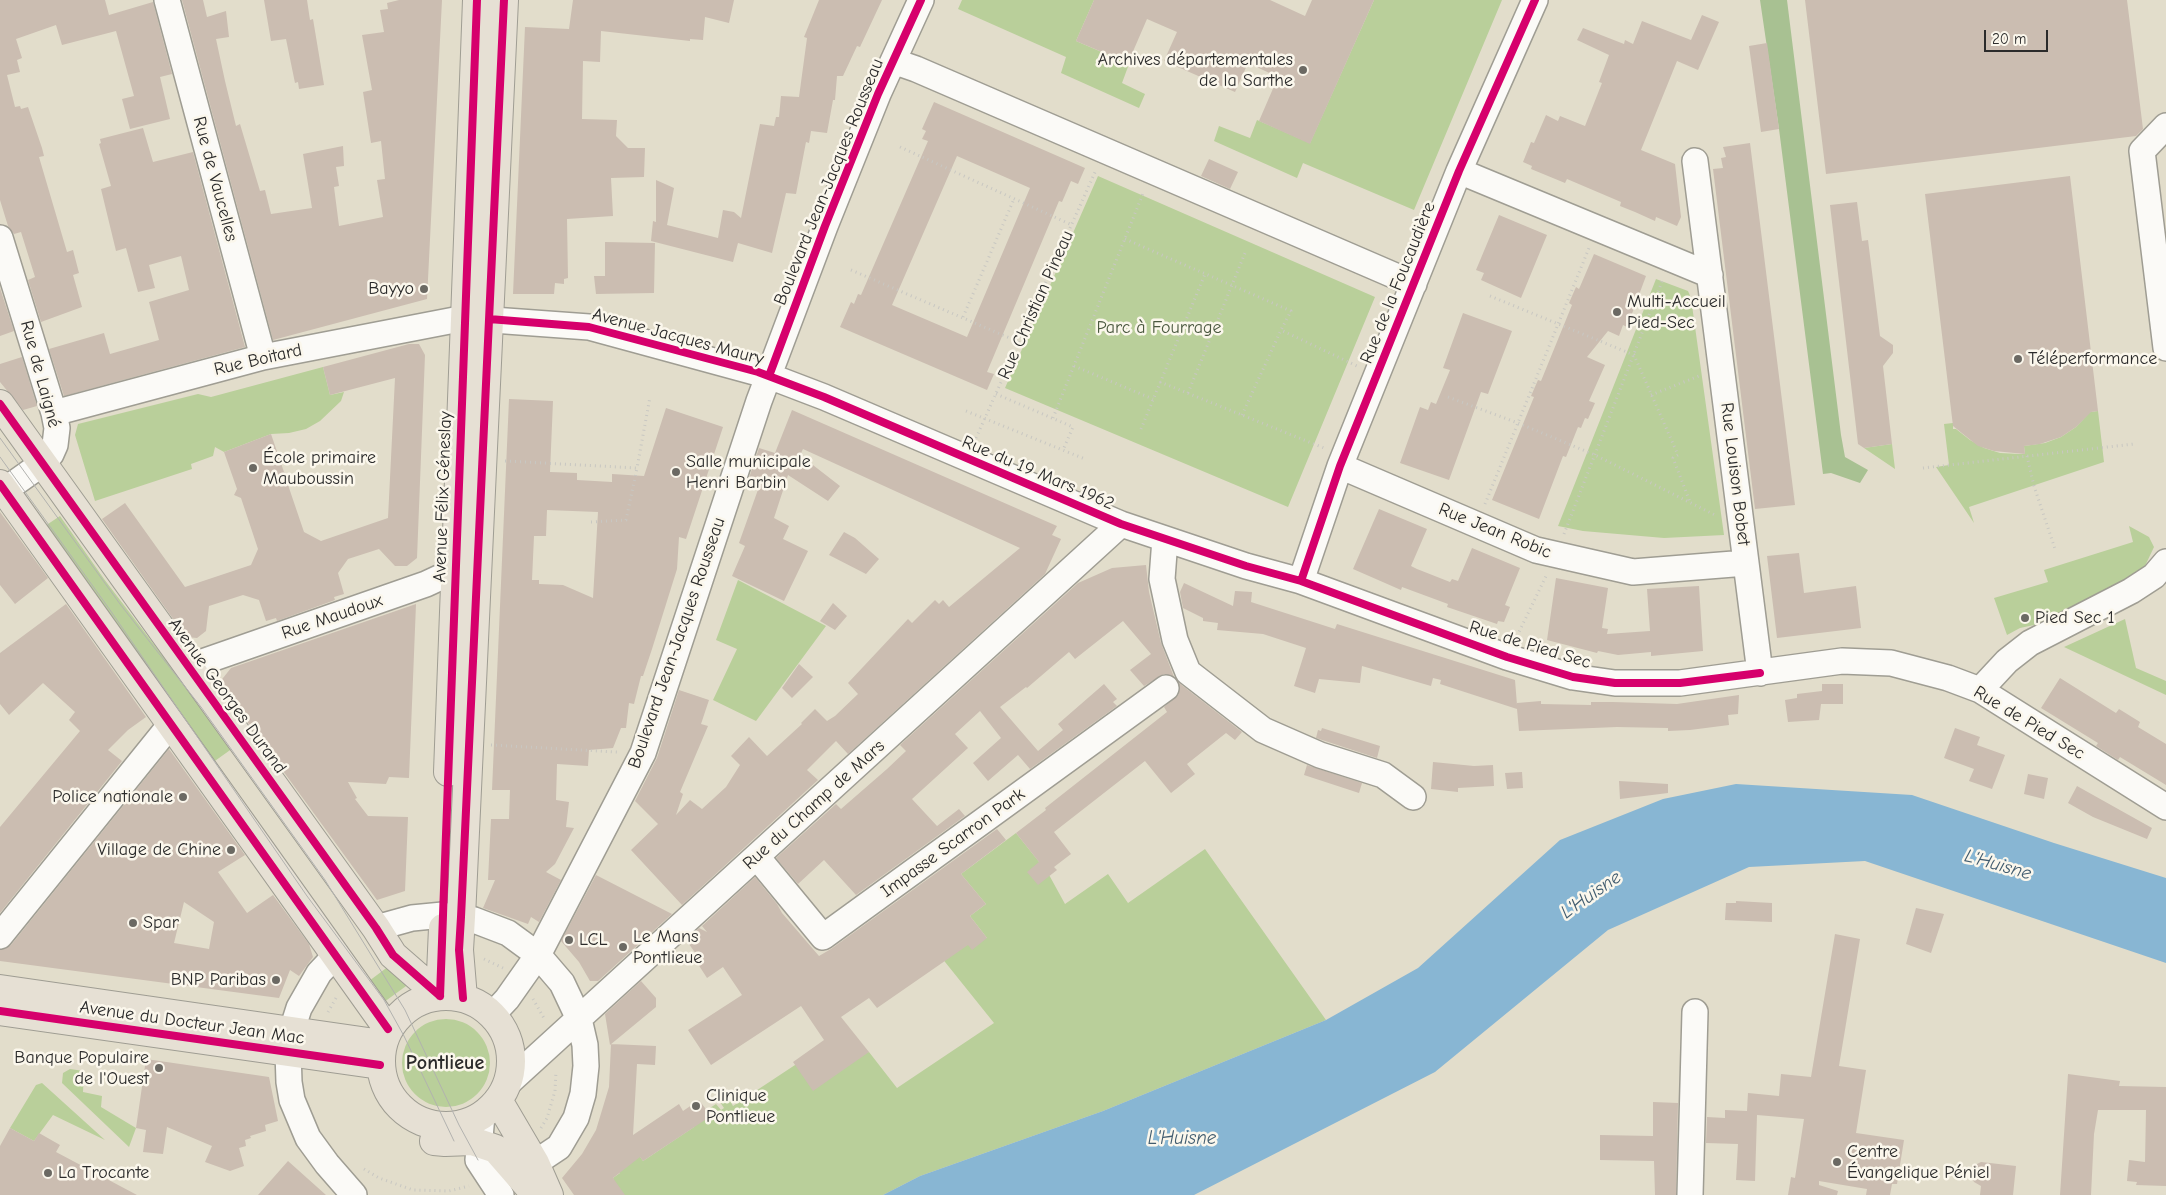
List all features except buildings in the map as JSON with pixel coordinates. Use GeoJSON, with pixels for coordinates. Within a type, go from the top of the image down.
{"type":"FeatureCollection","features":[{"type":"Feature","properties":{"kind":"main road","name":"Avenue Félix Géneslay"},"geometry":{"type":"LineString","coordinates":[[452,916],[468,744],[466,571],[482,460],[477,318],[477,0]]}},
{"type":"Feature","properties":{"kind":"main road","name":"Avenue Félix Géneslay"},"geometry":{"type":"LineString","coordinates":[[451,997],[452,916],[477,318],[504,0]]}},
{"type":"Feature","properties":{"kind":"main road","name":"Avenue Georges Durand"},"geometry":{"type":"LineString","coordinates":[[0,404],[376,928],[393,955],[451,997]]}},
{"type":"Feature","properties":{"kind":"main road"},"geometry":{"type":"LineString","coordinates":[[2,487],[336,955],[352,980],[384,1055],[390,1096],[400,1108],[424,1122],[439,1126],[453,1126],[468,1122],[495,1100],[511,1064],[510,1049],[505,1034],[492,1014],[476,1003],[451,997],[414,1004],[396,1018],[384,1055],[384,1111],[396,1125],[421,1138],[445,1142],[467,1142],[496,1149],[536,1195]]}},
{"type":"Feature","properties":{"kind":"main road","name":"Avenue du Docteur Jean Mac"},"geometry":{"type":"LineString","coordinates":[[0,989],[299,1038],[384,1055]]}},
{"type":"Feature","properties":{"kind":"main road","name":"Avenue du Docteur Jean Mac"},"geometry":{"type":"LineString","coordinates":[[0,1012],[299,1038]]}},
{"type":"Feature","properties":{"kind":"main road"},"geometry":{"type":"LineString","coordinates":[[495,1100],[535,1163],[549,1195]]}},
{"type":"Feature","properties":{"kind":"street","name":"Rue de Vaucelles"},"geometry":{"type":"LineString","coordinates":[[167,0],[263,357]]}},
{"type":"Feature","properties":{"kind":"street","name":"Boulevard Jean-Jacques Rousseau"},"geometry":{"type":"LineString","coordinates":[[492,1014],[507,999],[538,955],[643,753],[750,427],[825,226],[892,61],[921,0]]}},
{"type":"Feature","properties":{"kind":"street","name":"Rue de la Foucaudière"},"geometry":{"type":"LineString","coordinates":[[1301,581],[1343,461],[1459,171],[1535,0]]}},
{"type":"Feature","properties":{"kind":"street"},"geometry":{"type":"LineString","coordinates":[[892,61],[916,69],[1414,284]]}},
{"type":"Feature","properties":{"kind":"street"},"geometry":{"type":"LineString","coordinates":[[2166,126],[2142,151],[2166,348]]}},
{"type":"Feature","properties":{"kind":"street","name":"Rue Louison Bobet"},"geometry":{"type":"LineString","coordinates":[[1696,161],[1760,673]]}},
{"type":"Feature","properties":{"kind":"street"},"geometry":{"type":"LineString","coordinates":[[1459,171],[1710,275]]}},
{"type":"Feature","properties":{"kind":"street","name":"Rue de Laigné"},"geometry":{"type":"LineString","coordinates":[[0,238],[57,428],[55,445],[43,463],[2,487]]}},
{"type":"Feature","properties":{"kind":"street","name":"Rue Boitard"},"geometry":{"type":"LineString","coordinates":[[54,413],[263,357],[477,318]]}},
{"type":"Feature","properties":{"kind":"street","name":"Avenue Jacques Maury"},"geometry":{"type":"LineString","coordinates":[[477,318],[589,327],[769,376]]}},
{"type":"Feature","properties":{"kind":"street","name":"Rue du 19 Mars 1962"},"geometry":{"type":"LineString","coordinates":[[769,376],[824,397],[1121,524],[1301,581]]}},
{"type":"Feature","properties":{"kind":"street","name":"Rue Jean Robic"},"geometry":{"type":"LineString","coordinates":[[1343,461],[1477,525],[1536,550],[1634,572],[1746,563]]}},
{"type":"Feature","properties":{"kind":"street","name":"Rue du Champ de Mars"},"geometry":{"type":"LineString","coordinates":[[495,1100],[756,857],[1121,524]]}},
{"type":"Feature","properties":{"kind":"street"},"geometry":{"type":"LineString","coordinates":[[1165,539],[1162,579],[1176,640],[1188,672],[1263,730],[1320,754],[1382,775],[1413,797]]}},
{"type":"Feature","properties":{"kind":"street"},"geometry":{"type":"LineString","coordinates":[[1980,690],[1996,672],[2030,643],[2131,591],[2154,576],[2166,562]]}},
{"type":"Feature","properties":{"kind":"street","name":"Rue Maudoux"},"geometry":{"type":"LineString","coordinates":[[188,667],[466,571]]}},
{"type":"Feature","properties":{"kind":"street","name":"Rue de Pied Sec"},"geometry":{"type":"LineString","coordinates":[[1301,581],[1507,657],[1573,677],[1614,683],[1680,683],[1842,662],[1891,664],[1948,678],[1980,690],[2166,807]]}},
{"type":"Feature","properties":{"kind":"street","name":"Impasse Scarron Park"},"geometry":{"type":"LineString","coordinates":[[756,857],[823,938],[1166,688]]}},
{"type":"Feature","properties":{"kind":"street"},"geometry":{"type":"LineString","coordinates":[[0,936],[172,724]]}},
{"type":"Feature","properties":{"kind":"street"},"geometry":{"type":"LineString","coordinates":[[376,928],[412,918],[452,916],[474,920],[508,933],[538,955],[562,983],[579,1020],[585,1045],[586,1066],[583,1094],[576,1118],[559,1147],[535,1163]]}},
{"type":"Feature","properties":{"kind":"street"},"geometry":{"type":"LineString","coordinates":[[336,955],[308,990],[289,1082],[292,1100],[308,1138],[327,1164],[354,1195]]}},
{"type":"Feature","properties":{"kind":"street"},"geometry":{"type":"LineString","coordinates":[[1690,1195],[1695,1012]]}},
{"type":"Feature","properties":{"kind":"street"},"geometry":{"type":"LineString","coordinates":[[472,1188],[467,1142],[495,1100]]}},
{"type":"Feature","properties":{"kind":"street"},"geometry":{"type":"LineString","coordinates":[[467,1142],[501,1195]]}},
{"type":"Feature","properties":{"kind":"path"},"geometry":{"type":"LineString","coordinates":[[900,147],[1072,225]]}},
{"type":"Feature","properties":{"kind":"path"},"geometry":{"type":"LineString","coordinates":[[1053,418],[1152,171]]}},
{"type":"Feature","properties":{"kind":"path"},"geometry":{"type":"LineString","coordinates":[[964,317],[1014,199]]}},
{"type":"Feature","properties":{"kind":"path"},"geometry":{"type":"LineString","coordinates":[[1477,525],[1597,228]]}},
{"type":"Feature","properties":{"kind":"path"},"geometry":{"type":"LineString","coordinates":[[1125,239],[1291,311],[1242,415]]}},
{"type":"Feature","properties":{"kind":"path"},"geometry":{"type":"LineString","coordinates":[[1188,393],[1245,253]]}},
{"type":"Feature","properties":{"kind":"path"},"geometry":{"type":"LineString","coordinates":[[1507,657],[1556,555],[1671,259]]}},
{"type":"Feature","properties":{"kind":"path"},"geometry":{"type":"LineString","coordinates":[[851,270],[1019,342]]}},
{"type":"Feature","properties":{"kind":"path"},"geometry":{"type":"LineString","coordinates":[[1141,429],[1205,274]]}},
{"type":"Feature","properties":{"kind":"path"},"geometry":{"type":"LineString","coordinates":[[1490,296],[1634,355],[1678,455],[1673,458],[1690,502]]}},
{"type":"Feature","properties":{"kind":"path"},"geometry":{"type":"LineString","coordinates":[[1282,330],[1377,376]]}},
{"type":"Feature","properties":{"kind":"path"},"geometry":{"type":"LineString","coordinates":[[1074,366],[1153,399]]}},
{"type":"Feature","properties":{"kind":"path"},"geometry":{"type":"LineString","coordinates":[[1651,395],[1722,366]]}},
{"type":"Feature","properties":{"kind":"path"},"geometry":{"type":"LineString","coordinates":[[1160,382],[1242,415],[1343,461]]}},
{"type":"Feature","properties":{"kind":"path"},"geometry":{"type":"LineString","coordinates":[[996,394],[1072,427],[1063,450]]}},
{"type":"Feature","properties":{"kind":"path"},"geometry":{"type":"LineString","coordinates":[[591,522],[626,520],[638,468],[650,397]]}},
{"type":"Feature","properties":{"kind":"path"},"geometry":{"type":"LineString","coordinates":[[1448,397],[1518,423],[1595,455],[1742,529]]}},
{"type":"Feature","properties":{"kind":"path"},"geometry":{"type":"LineString","coordinates":[[966,411],[1085,459]]}},
{"type":"Feature","properties":{"kind":"path"},"geometry":{"type":"LineString","coordinates":[[1923,468],[2134,444]]}},
{"type":"Feature","properties":{"kind":"path"},"geometry":{"type":"LineString","coordinates":[[2028,456],[2039,503],[2056,549]]}},
{"type":"Feature","properties":{"kind":"path"},"geometry":{"type":"LineString","coordinates":[[482,460],[638,468]]}},
{"type":"Feature","properties":{"kind":"path"},"geometry":{"type":"LineString","coordinates":[[468,744],[643,753]]}},
{"type":"Feature","properties":{"kind":"path"},"geometry":{"type":"LineString","coordinates":[[299,1038],[352,980]]}},
{"type":"Feature","properties":{"kind":"path"},"geometry":{"type":"LineString","coordinates":[[364,1169],[379,1178],[413,1190],[449,1191],[472,1188]]}},
{"type":"Feature","properties":{"kind":"green space"},"geometry":{"type":"Polygon","coordinates":[[[962,0],[1094,0],[1076,41],[1111,54],[1111,56],[1129,64],[1122,83],[1145,94],[1139,108],[1061,73],[1066,57],[958,9],[962,0]]]}},
{"type":"Feature","properties":{"kind":"green space"},"geometry":{"type":"Polygon","coordinates":[[[1374,0],[1502,0],[1414,210],[1303,163],[1297,178],[1214,141],[1219,126],[1250,138],[1257,120],[1310,143],[1374,0]]]}},
{"type":"Feature","properties":{"kind":"green space"},"geometry":{"type":"Polygon","coordinates":[[[1760,0],[1787,0],[1841,435],[1845,457],[1868,470],[1860,483],[1831,473],[1823,474],[1779,129],[1760,0]]]}},
{"type":"Feature","properties":{"kind":"green space","name":"Parc à Fourrage"},"geometry":{"type":"Polygon","coordinates":[[[1098,176],[1375,297],[1288,507],[1005,388],[1098,176]]]}},
{"type":"Feature","properties":{"kind":"green space"},"geometry":{"type":"Polygon","coordinates":[[[1656,279],[1688,291],[1691,298],[1724,535],[1664,538],[1583,531],[1558,526],[1656,279]]]}},
{"type":"Feature","properties":{"kind":"green space"},"geometry":{"type":"Polygon","coordinates":[[[323,367],[330,395],[344,392],[341,401],[320,421],[306,429],[289,433],[271,434],[224,452],[215,447],[213,456],[191,464],[192,469],[95,501],[75,435],[78,424],[198,394],[211,397],[323,367]]]}},
{"type":"Feature","properties":{"kind":"green space"},"geometry":{"type":"Polygon","coordinates":[[[2098,411],[2104,462],[1969,507],[1974,523],[1936,467],[1949,465],[1944,424],[1953,423],[1953,429],[1956,429],[1984,448],[2000,453],[2025,454],[2024,446],[2045,443],[2061,437],[2076,427],[2090,412],[2098,411]]]}},
{"type":"Feature","properties":{"kind":"green space"},"geometry":{"type":"Polygon","coordinates":[[[1892,444],[1895,469],[1864,448],[1892,444]]]}},
{"type":"Feature","properties":{"kind":"green space"},"geometry":{"type":"Polygon","coordinates":[[[60,516],[104,579],[233,748],[212,763],[45,526],[60,516]]]}},
{"type":"Feature","properties":{"kind":"green space"},"geometry":{"type":"Polygon","coordinates":[[[2129,526],[2149,537],[2154,547],[2145,566],[2120,584],[2034,625],[2020,628],[2007,635],[1994,598],[2048,582],[2044,570],[2133,542],[2129,526]]]}},
{"type":"Feature","properties":{"kind":"green space"},"geometry":{"type":"Polygon","coordinates":[[[738,580],[826,626],[756,721],[713,700],[737,649],[716,640],[738,580]]]}},
{"type":"Feature","properties":{"kind":"green space"},"geometry":{"type":"Polygon","coordinates":[[[2125,619],[2136,668],[2166,681],[2166,695],[2064,647],[2125,619]]]}},
{"type":"Feature","properties":{"kind":"green space"},"geometry":{"type":"Polygon","coordinates":[[[1016,833],[1048,873],[1065,904],[1108,874],[1128,903],[1205,849],[1326,1020],[1103,1111],[920,1176],[883,1195],[619,1195],[613,1178],[620,1173],[614,1163],[635,1149],[643,1161],[694,1127],[690,1121],[716,1104],[721,1110],[724,1108],[720,1102],[728,1097],[733,1106],[795,1065],[869,1052],[897,1088],[994,1023],[925,937],[987,938],[970,916],[986,904],[961,874],[1016,833]]]}},
{"type":"Feature","properties":{"kind":"green space"},"geometry":{"type":"Polygon","coordinates":[[[393,963],[413,981],[380,1005],[365,984],[393,963]]]}},
{"type":"Feature","properties":{"kind":"green space"},"geometry":{"type":"Polygon","coordinates":[[[446,1019],[463,1023],[477,1032],[486,1046],[490,1063],[486,1080],[477,1094],[463,1103],[446,1107],[429,1103],[415,1094],[406,1080],[402,1063],[406,1046],[415,1032],[429,1023],[446,1019]]]}},
{"type":"Feature","properties":{"kind":"green space"},"geometry":{"type":"Polygon","coordinates":[[[70,1069],[84,1071],[83,1092],[102,1096],[101,1107],[136,1128],[129,1147],[62,1083],[63,1073],[70,1069]]]}},
{"type":"Feature","properties":{"kind":"green space"},"geometry":{"type":"Polygon","coordinates":[[[42,1083],[105,1140],[53,1115],[34,1141],[10,1128],[36,1085],[42,1083]]]}},
{"type":"Feature","properties":{"kind":"water","name":"L'Huisne"},"geometry":{"type":"Polygon","coordinates":[[[1736,784],[1912,795],[2054,843],[2166,878],[2166,963],[1865,861],[1749,867],[1608,930],[1435,1072],[1194,1195],[883,1195],[920,1176],[1103,1111],[1326,1020],[1418,968],[1560,840],[1663,799],[1736,784]]]}},
{"type":"Feature","properties":{"kind":"tram line"},"geometry":{"type":"LineString","coordinates":[[0,438],[120,604],[201,707],[325,880],[405,1010],[459,1125],[478,1160]]}},
{"type":"Feature","properties":{"kind":"tram line"},"geometry":{"type":"LineString","coordinates":[[0,457],[110,610],[307,896],[384,1000],[404,1036],[454,1141]]}},
{"type":"Feature","properties":{"kind":"cycle path"},"geometry":{"type":"LineString","coordinates":[[440,996],[477,0]]}},
{"type":"Feature","properties":{"kind":"cycle path"},"geometry":{"type":"LineString","coordinates":[[463,998],[459,950],[504,0]]}},
{"type":"Feature","properties":{"kind":"cycle path"},"geometry":{"type":"LineString","coordinates":[[769,376],[825,226],[878,94],[921,0]]}},
{"type":"Feature","properties":{"kind":"cycle path"},"geometry":{"type":"LineString","coordinates":[[1301,581],[1340,466],[1459,171],[1535,0]]}},
{"type":"Feature","properties":{"kind":"cycle path"},"geometry":{"type":"LineString","coordinates":[[489,319],[589,327],[758,372],[824,397],[1121,524],[1246,566],[1301,581],[1507,657],[1573,677],[1615,683],[1680,683],[1760,673]]}},
{"type":"Feature","properties":{"kind":"cycle path"},"geometry":{"type":"LineString","coordinates":[[0,404],[376,928],[393,955],[440,996]]}},
{"type":"Feature","properties":{"kind":"cycle path"},"geometry":{"type":"LineString","coordinates":[[0,484],[388,1029]]}},
{"type":"Feature","properties":{"kind":"cycle path"},"geometry":{"type":"LineString","coordinates":[[0,1011],[380,1065]]}},
{"type":"Feature","properties":{"kind":"place","name":"Archives départementales de la Sarthe"},"geometry":{"type":"Point","coordinates":[1303,70]}},
{"type":"Feature","properties":{"kind":"place","name":"Bayyo"},"geometry":{"type":"Point","coordinates":[424,289]}},
{"type":"Feature","properties":{"kind":"place","name":"Multi-Accueil Pied-Sec"},"geometry":{"type":"Point","coordinates":[1617,312]}},
{"type":"Feature","properties":{"kind":"place","name":"Téléperformance"},"geometry":{"type":"Point","coordinates":[2018,359]}},
{"type":"Feature","properties":{"kind":"place","name":"École primaire Mauboussin"},"geometry":{"type":"Point","coordinates":[253,468]}},
{"type":"Feature","properties":{"kind":"place","name":"Salle municipale Henri Barbin"},"geometry":{"type":"Point","coordinates":[676,472]}},
{"type":"Feature","properties":{"kind":"place","name":"Pied Sec 1"},"geometry":{"type":"Point","coordinates":[2025,618]}},
{"type":"Feature","properties":{"kind":"place","name":"Police nationale"},"geometry":{"type":"Point","coordinates":[183,797]}},
{"type":"Feature","properties":{"kind":"place","name":"Village de Chine"},"geometry":{"type":"Point","coordinates":[231,850]}},
{"type":"Feature","properties":{"kind":"place","name":"Spar"},"geometry":{"type":"Point","coordinates":[133,923]}},
{"type":"Feature","properties":{"kind":"place","name":"LCL"},"geometry":{"type":"Point","coordinates":[569,940]}},
{"type":"Feature","properties":{"kind":"place","name":"Le Mans Pontlieue"},"geometry":{"type":"Point","coordinates":[623,947]}},
{"type":"Feature","properties":{"kind":"place","name":"BNP Paribas"},"geometry":{"type":"Point","coordinates":[276,980]}},
{"type":"Feature","properties":{"kind":"place","name":"Banque Populaire de l'Ouest"},"geometry":{"type":"Point","coordinates":[159,1068]}},
{"type":"Feature","properties":{"kind":"place","name":"Clinique Pontlieue"},"geometry":{"type":"Point","coordinates":[696,1106]}},
{"type":"Feature","properties":{"kind":"place","name":"Centre Évangelique Péniel"},"geometry":{"type":"Point","coordinates":[1837,1162]}},
{"type":"Feature","properties":{"kind":"place","name":"La Trocante"},"geometry":{"type":"Point","coordinates":[48,1173]}},
{"type":"Feature","properties":{"kind":"district","name":"Pontlieue"},"geometry":{"type":"Point","coordinates":[445,1063]}}]}
